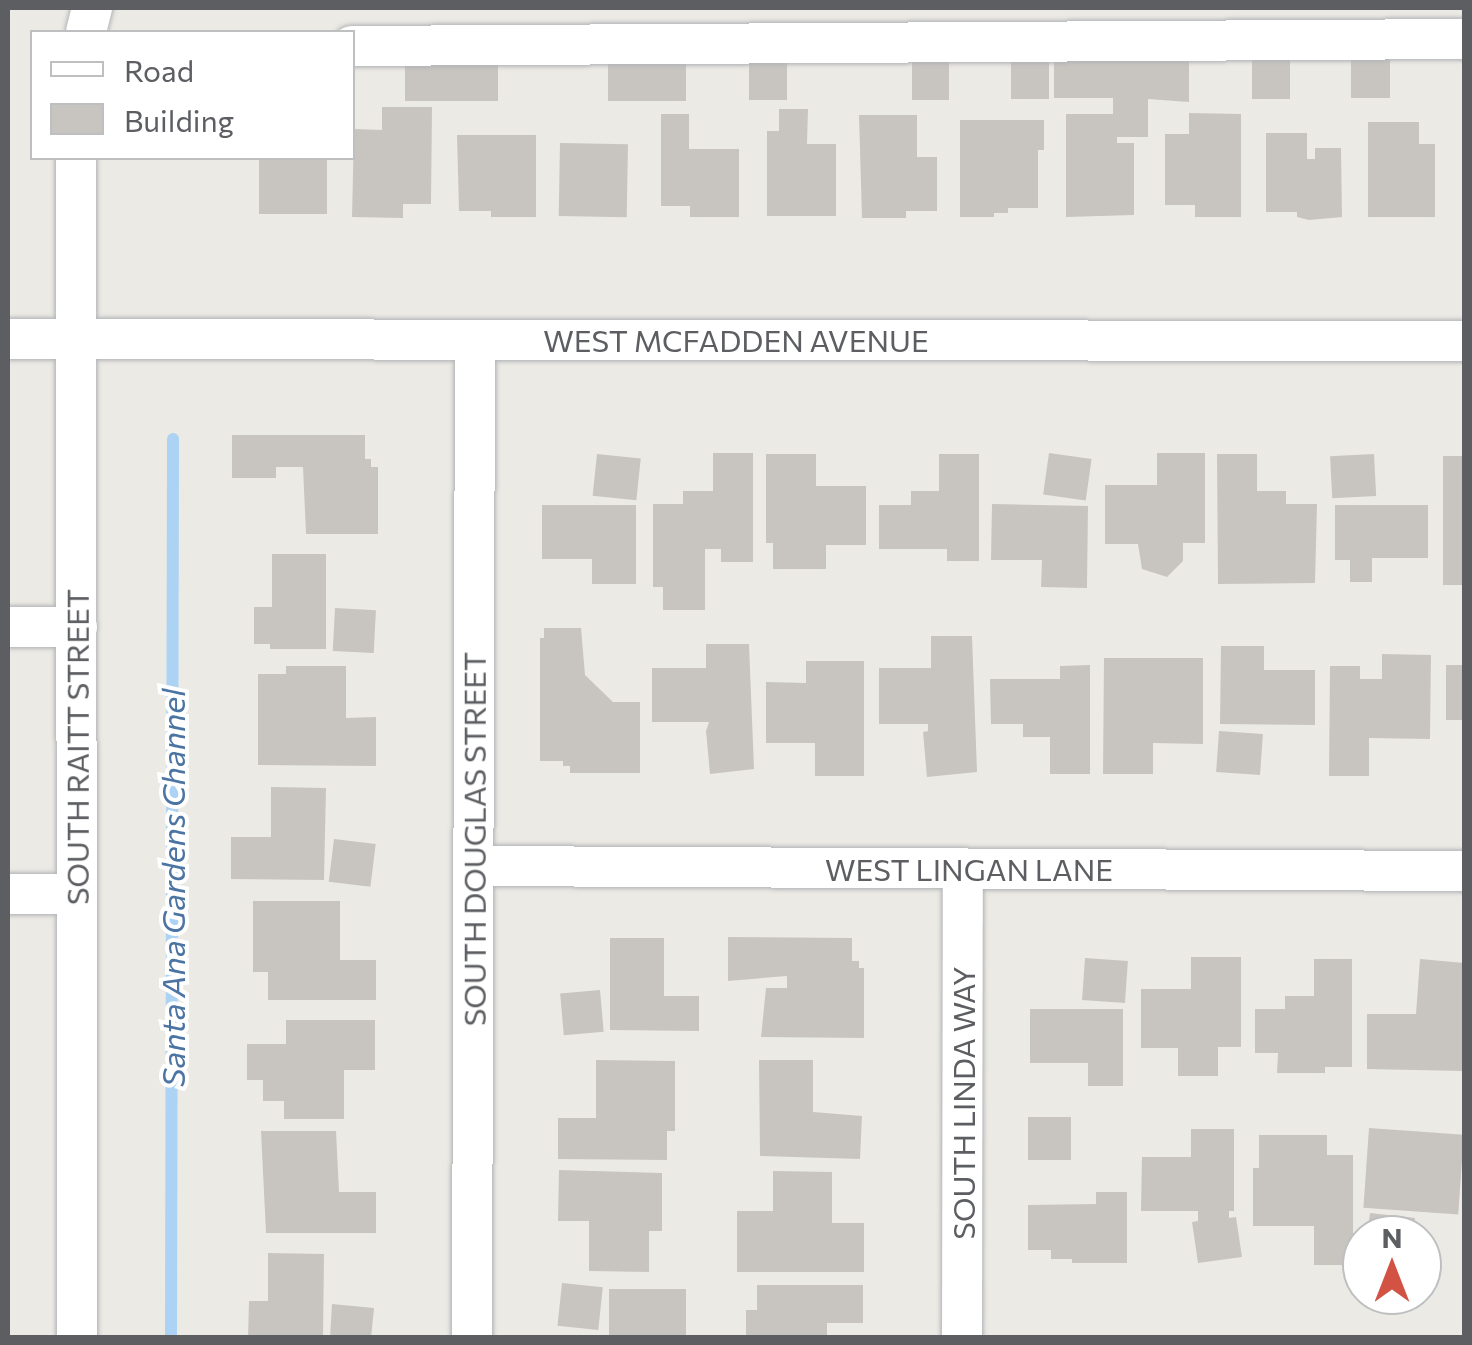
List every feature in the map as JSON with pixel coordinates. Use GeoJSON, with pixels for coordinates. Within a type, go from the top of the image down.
{"type":"FeatureCollection","features":[{"type":"Feature","properties":{"kind":"street"},"geometry":{"type":"LineString","coordinates":[[355,46],[1464,39]]}},
{"type":"Feature","properties":{"kind":"street","name":"SOUTH RAITT STREET"},"geometry":{"type":"LineString","coordinates":[[76,160],[73,339],[77,1338]]}},
{"type":"Feature","properties":{"kind":"street","name":"WEST MCFADDEN AVENUE"},"geometry":{"type":"LineString","coordinates":[[8,339],[1464,341]]}},
{"type":"Feature","properties":{"kind":"street","name":"SOUTH DOUGLAS STREET"},"geometry":{"type":"LineString","coordinates":[[472,1338],[475,340]]}},
{"type":"Feature","properties":{"kind":"street"},"geometry":{"type":"LineString","coordinates":[[8,627],[77,627]]}},
{"type":"Feature","properties":{"kind":"street","name":"WEST LINGAN LANE"},"geometry":{"type":"LineString","coordinates":[[474,866],[1464,871]]}},
{"type":"Feature","properties":{"kind":"street","name":"SOUTH LINDA WAY"},"geometry":{"type":"LineString","coordinates":[[962,1338],[963,868]]}},
{"type":"Feature","properties":{"kind":"street"},"geometry":{"type":"LineString","coordinates":[[8,894],[77,894]]}},
{"type":"Feature","properties":{"kind":"building"},"geometry":{"type":"Polygon","coordinates":[[[1351,59],[1390,59],[1390,98],[1351,98],[1351,59]]]}},
{"type":"Feature","properties":{"kind":"building"},"geometry":{"type":"Polygon","coordinates":[[[912,60],[949,60],[949,100],[912,100],[912,60]]]}},
{"type":"Feature","properties":{"kind":"building"},"geometry":{"type":"Polygon","coordinates":[[[1011,60],[1049,60],[1049,99],[1011,99],[1011,60]]]}},
{"type":"Feature","properties":{"kind":"building"},"geometry":{"type":"Polygon","coordinates":[[[1252,60],[1290,60],[1290,99],[1252,99],[1252,60]]]}},
{"type":"Feature","properties":{"kind":"building"},"geometry":{"type":"Polygon","coordinates":[[[749,61],[787,61],[787,100],[749,100],[749,61]]]}},
{"type":"Feature","properties":{"kind":"building"},"geometry":{"type":"Polygon","coordinates":[[[1054,61],[1189,61],[1189,102],[1148,99],[1148,137],[1117,137],[1117,143],[1134,143],[1134,215],[1066,217],[1066,114],[1113,114],[1113,98],[1054,98],[1054,61]]]}},
{"type":"Feature","properties":{"kind":"building"},"geometry":{"type":"Polygon","coordinates":[[[405,62],[498,62],[498,101],[405,101],[405,62]]]}},
{"type":"Feature","properties":{"kind":"building"},"geometry":{"type":"Polygon","coordinates":[[[608,62],[686,62],[686,101],[608,101],[608,62]]]}},
{"type":"Feature","properties":{"kind":"building"},"geometry":{"type":"Polygon","coordinates":[[[382,107],[432,107],[431,204],[403,204],[403,218],[352,217],[355,129],[382,130],[382,107]]]}},
{"type":"Feature","properties":{"kind":"building"},"geometry":{"type":"Polygon","coordinates":[[[779,109],[808,109],[807,144],[836,144],[836,216],[767,216],[767,131],[779,131],[779,109]]]}},
{"type":"Feature","properties":{"kind":"building"},"geometry":{"type":"Polygon","coordinates":[[[1189,113],[1241,114],[1241,217],[1195,217],[1195,205],[1165,205],[1165,134],[1189,134],[1189,113]]]}},
{"type":"Feature","properties":{"kind":"building"},"geometry":{"type":"Polygon","coordinates":[[[661,114],[689,114],[689,149],[739,149],[739,217],[690,217],[690,206],[661,206],[661,114]]]}},
{"type":"Feature","properties":{"kind":"building"},"geometry":{"type":"Polygon","coordinates":[[[859,115],[917,115],[917,157],[937,157],[937,211],[906,211],[906,218],[862,218],[859,115]]]}},
{"type":"Feature","properties":{"kind":"building"},"geometry":{"type":"Polygon","coordinates":[[[960,120],[1044,120],[1044,150],[1038,150],[1038,208],[1008,208],[1008,213],[994,213],[994,217],[960,217],[960,120]]]}},
{"type":"Feature","properties":{"kind":"building"},"geometry":{"type":"Polygon","coordinates":[[[1368,122],[1419,122],[1419,144],[1435,144],[1435,217],[1368,217],[1368,122]]]}},
{"type":"Feature","properties":{"kind":"building"},"geometry":{"type":"Polygon","coordinates":[[[1266,133],[1307,133],[1307,159],[1315,159],[1315,148],[1341,148],[1342,217],[1309,220],[1297,217],[1297,212],[1266,212],[1266,133]]]}},
{"type":"Feature","properties":{"kind":"building"},"geometry":{"type":"Polygon","coordinates":[[[457,135],[536,135],[536,217],[491,217],[491,211],[459,211],[457,135]]]}},
{"type":"Feature","properties":{"kind":"building"},"geometry":{"type":"Polygon","coordinates":[[[560,143],[628,144],[627,217],[559,216],[560,143]]]}},
{"type":"Feature","properties":{"kind":"building"},"geometry":{"type":"Polygon","coordinates":[[[259,160],[327,160],[327,214],[259,214],[259,160]]]}},
{"type":"Feature","properties":{"kind":"building"},"geometry":{"type":"Polygon","coordinates":[[[232,435],[365,435],[365,459],[371,459],[371,467],[378,467],[378,534],[306,534],[303,467],[276,467],[276,478],[232,478],[232,435]]]}},
{"type":"Feature","properties":{"kind":"building"},"geometry":{"type":"Polygon","coordinates":[[[713,453],[753,453],[753,562],[721,562],[721,549],[705,549],[705,610],[663,610],[663,587],[653,587],[653,504],[683,504],[683,491],[713,491],[713,453]]]}},
{"type":"Feature","properties":{"kind":"building"},"geometry":{"type":"Polygon","coordinates":[[[1049,453],[1092,459],[1086,501],[1043,495],[1049,453]]]}},
{"type":"Feature","properties":{"kind":"building"},"geometry":{"type":"Polygon","coordinates":[[[1157,453],[1205,453],[1205,543],[1183,543],[1183,561],[1167,577],[1142,569],[1138,544],[1105,544],[1105,485],[1157,485],[1157,453]]]}},
{"type":"Feature","properties":{"kind":"building"},"geometry":{"type":"Polygon","coordinates":[[[597,454],[641,459],[636,500],[593,496],[597,454]]]}},
{"type":"Feature","properties":{"kind":"building"},"geometry":{"type":"Polygon","coordinates":[[[766,454],[816,454],[816,486],[866,486],[866,545],[826,545],[826,569],[773,569],[773,543],[766,543],[766,454]]]}},
{"type":"Feature","properties":{"kind":"building"},"geometry":{"type":"Polygon","coordinates":[[[939,454],[979,454],[979,561],[947,561],[947,549],[879,549],[879,505],[911,505],[911,491],[939,491],[939,454]]]}},
{"type":"Feature","properties":{"kind":"building"},"geometry":{"type":"Polygon","coordinates":[[[1217,454],[1257,454],[1257,491],[1286,491],[1286,504],[1317,504],[1315,583],[1218,584],[1217,454]]]}},
{"type":"Feature","properties":{"kind":"building"},"geometry":{"type":"Polygon","coordinates":[[[1374,454],[1376,496],[1332,498],[1330,456],[1374,454]]]}},
{"type":"Feature","properties":{"kind":"building"},"geometry":{"type":"Polygon","coordinates":[[[1443,456],[1464,456],[1464,585],[1443,585],[1443,456]]]}},
{"type":"Feature","properties":{"kind":"building"},"geometry":{"type":"Polygon","coordinates":[[[992,504],[1088,506],[1087,588],[1041,587],[1042,560],[991,560],[992,504]]]}},
{"type":"Feature","properties":{"kind":"building"},"geometry":{"type":"Polygon","coordinates":[[[542,505],[636,505],[636,584],[592,584],[592,559],[542,559],[542,505]]]}},
{"type":"Feature","properties":{"kind":"building"},"geometry":{"type":"Polygon","coordinates":[[[1335,505],[1428,505],[1428,558],[1372,558],[1372,582],[1350,582],[1350,560],[1335,560],[1335,505]]]}},
{"type":"Feature","properties":{"kind":"building"},"geometry":{"type":"Polygon","coordinates":[[[272,554],[326,554],[326,649],[270,649],[270,644],[254,644],[254,607],[272,607],[272,554]]]}},
{"type":"Feature","properties":{"kind":"building"},"geometry":{"type":"Polygon","coordinates":[[[335,608],[376,610],[374,653],[333,651],[335,608]]]}},
{"type":"Feature","properties":{"kind":"building"},"geometry":{"type":"Polygon","coordinates":[[[544,628],[581,628],[585,675],[613,702],[640,702],[640,773],[570,773],[570,766],[563,766],[563,761],[540,761],[540,638],[544,638],[544,628]]]}},
{"type":"Feature","properties":{"kind":"building"},"geometry":{"type":"Polygon","coordinates":[[[931,636],[972,636],[977,772],[927,777],[923,732],[928,731],[928,724],[879,724],[879,668],[931,668],[931,636]]]}},
{"type":"Feature","properties":{"kind":"building"},"geometry":{"type":"Polygon","coordinates":[[[706,644],[749,644],[754,769],[710,774],[706,731],[709,722],[652,722],[652,668],[706,668],[706,644]]]}},
{"type":"Feature","properties":{"kind":"building"},"geometry":{"type":"Polygon","coordinates":[[[1221,646],[1264,646],[1264,670],[1315,670],[1315,725],[1220,724],[1221,646]]]}},
{"type":"Feature","properties":{"kind":"building"},"geometry":{"type":"Polygon","coordinates":[[[1382,654],[1431,655],[1430,739],[1369,738],[1369,776],[1329,776],[1330,666],[1360,666],[1360,679],[1382,679],[1382,654]]]}},
{"type":"Feature","properties":{"kind":"building"},"geometry":{"type":"Polygon","coordinates":[[[1104,658],[1203,658],[1203,744],[1153,743],[1153,774],[1103,774],[1104,658]]]}},
{"type":"Feature","properties":{"kind":"building"},"geometry":{"type":"Polygon","coordinates":[[[806,661],[864,661],[864,776],[815,776],[815,743],[766,743],[766,682],[806,683],[806,661]]]}},
{"type":"Feature","properties":{"kind":"building"},"geometry":{"type":"Polygon","coordinates":[[[1090,665],[1090,774],[1050,774],[1050,737],[1023,737],[1023,724],[991,724],[990,679],[1060,679],[1060,666],[1090,665]]]}},
{"type":"Feature","properties":{"kind":"building"},"geometry":{"type":"Polygon","coordinates":[[[1446,665],[1464,665],[1464,720],[1446,720],[1446,665]]]}},
{"type":"Feature","properties":{"kind":"building"},"geometry":{"type":"Polygon","coordinates":[[[286,666],[346,666],[346,718],[376,717],[376,766],[258,765],[258,674],[286,674],[286,666]]]}},
{"type":"Feature","properties":{"kind":"building"},"geometry":{"type":"Polygon","coordinates":[[[1219,731],[1263,734],[1260,775],[1216,772],[1219,731]]]}},
{"type":"Feature","properties":{"kind":"building"},"geometry":{"type":"Polygon","coordinates":[[[271,787],[326,788],[324,880],[231,879],[231,837],[271,837],[271,787]]]}},
{"type":"Feature","properties":{"kind":"building"},"geometry":{"type":"Polygon","coordinates":[[[334,839],[376,844],[370,887],[329,882],[334,839]]]}},
{"type":"Feature","properties":{"kind":"building"},"geometry":{"type":"Polygon","coordinates":[[[253,901],[340,901],[340,960],[376,960],[376,1000],[268,1000],[268,972],[253,972],[253,901]]]}},
{"type":"Feature","properties":{"kind":"building"},"geometry":{"type":"Polygon","coordinates":[[[728,937],[852,938],[852,961],[859,961],[859,968],[864,968],[864,1038],[761,1037],[766,988],[787,988],[787,976],[728,981],[728,937]]]}},
{"type":"Feature","properties":{"kind":"building"},"geometry":{"type":"Polygon","coordinates":[[[610,938],[664,938],[664,996],[699,996],[699,1031],[610,1030],[610,938]]]}},
{"type":"Feature","properties":{"kind":"building"},"geometry":{"type":"Polygon","coordinates":[[[1191,957],[1241,957],[1241,1047],[1218,1047],[1218,1076],[1178,1076],[1178,1048],[1141,1048],[1141,989],[1191,989],[1191,957]]]}},
{"type":"Feature","properties":{"kind":"building"},"geometry":{"type":"Polygon","coordinates":[[[1085,958],[1128,961],[1125,1003],[1082,1000],[1085,958]]]}},
{"type":"Feature","properties":{"kind":"building"},"geometry":{"type":"Polygon","coordinates":[[[1314,959],[1352,959],[1352,1067],[1325,1067],[1325,1073],[1277,1073],[1278,1053],[1255,1053],[1255,1009],[1285,1009],[1285,996],[1314,996],[1314,959]]]}},
{"type":"Feature","properties":{"kind":"building"},"geometry":{"type":"Polygon","coordinates":[[[1420,959],[1464,963],[1462,1071],[1367,1069],[1367,1014],[1416,1014],[1420,959]]]}},
{"type":"Feature","properties":{"kind":"building"},"geometry":{"type":"Polygon","coordinates":[[[600,990],[604,1032],[564,1035],[560,993],[600,990]]]}},
{"type":"Feature","properties":{"kind":"building"},"geometry":{"type":"Polygon","coordinates":[[[1030,1009],[1123,1009],[1123,1086],[1088,1086],[1088,1063],[1030,1063],[1030,1009]]]}},
{"type":"Feature","properties":{"kind":"building"},"geometry":{"type":"Polygon","coordinates":[[[286,1020],[375,1020],[375,1070],[344,1070],[344,1119],[284,1119],[284,1101],[263,1101],[263,1080],[247,1080],[247,1044],[286,1044],[286,1020]]]}},
{"type":"Feature","properties":{"kind":"building"},"geometry":{"type":"Polygon","coordinates":[[[596,1060],[675,1061],[675,1131],[667,1131],[667,1160],[558,1159],[558,1118],[596,1118],[596,1060]]]}},
{"type":"Feature","properties":{"kind":"building"},"geometry":{"type":"Polygon","coordinates":[[[759,1060],[813,1060],[813,1112],[862,1116],[860,1159],[760,1156],[759,1060]]]}},
{"type":"Feature","properties":{"kind":"building"},"geometry":{"type":"Polygon","coordinates":[[[1028,1117],[1071,1117],[1071,1160],[1028,1160],[1028,1117]]]}},
{"type":"Feature","properties":{"kind":"building"},"geometry":{"type":"Polygon","coordinates":[[[1369,1128],[1464,1135],[1458,1214],[1363,1208],[1369,1128]]]}},
{"type":"Feature","properties":{"kind":"building"},"geometry":{"type":"Polygon","coordinates":[[[1191,1129],[1234,1129],[1234,1211],[1229,1211],[1229,1218],[1236,1217],[1242,1257],[1198,1263],[1192,1222],[1198,1221],[1198,1211],[1141,1211],[1142,1157],[1191,1157],[1191,1129]]]}},
{"type":"Feature","properties":{"kind":"building"},"geometry":{"type":"Polygon","coordinates":[[[261,1131],[336,1131],[339,1192],[376,1192],[376,1233],[266,1233],[261,1131]]]}},
{"type":"Feature","properties":{"kind":"building"},"geometry":{"type":"Polygon","coordinates":[[[1259,1135],[1327,1135],[1327,1155],[1353,1155],[1353,1215],[1342,1215],[1342,1265],[1314,1265],[1314,1226],[1253,1226],[1253,1168],[1259,1168],[1259,1135]]]}},
{"type":"Feature","properties":{"kind":"building"},"geometry":{"type":"Polygon","coordinates":[[[559,1170],[662,1173],[662,1231],[649,1231],[649,1272],[589,1271],[589,1221],[558,1221],[559,1170]]]}},
{"type":"Feature","properties":{"kind":"building"},"geometry":{"type":"Polygon","coordinates":[[[773,1171],[832,1172],[832,1223],[864,1223],[864,1272],[737,1272],[737,1211],[773,1211],[773,1171]]]}},
{"type":"Feature","properties":{"kind":"building"},"geometry":{"type":"Polygon","coordinates":[[[1096,1192],[1127,1192],[1127,1263],[1072,1263],[1072,1259],[1051,1259],[1051,1250],[1028,1250],[1028,1205],[1096,1204],[1096,1192]]]}},
{"type":"Feature","properties":{"kind":"building"},"geometry":{"type":"Polygon","coordinates":[[[268,1253],[324,1254],[323,1338],[248,1338],[249,1301],[268,1301],[268,1253]]]}},
{"type":"Feature","properties":{"kind":"building"},"geometry":{"type":"Polygon","coordinates":[[[562,1283],[603,1287],[598,1330],[558,1326],[562,1283]]]}},
{"type":"Feature","properties":{"kind":"building"},"geometry":{"type":"Polygon","coordinates":[[[757,1285],[863,1285],[863,1323],[827,1323],[827,1338],[746,1338],[746,1310],[757,1310],[757,1285]]]}},
{"type":"Feature","properties":{"kind":"building"},"geometry":{"type":"Polygon","coordinates":[[[609,1289],[686,1289],[686,1338],[609,1338],[609,1289]]]}},
{"type":"Feature","properties":{"kind":"building"},"geometry":{"type":"Polygon","coordinates":[[[332,1304],[374,1308],[371,1338],[330,1338],[332,1304]]]}},
{"type":"Feature","properties":{"kind":"waterway","name":"Santa Ana Gardens Channel"},"geometry":{"type":"LineString","coordinates":[[171,1338],[173,439]]}}]}
